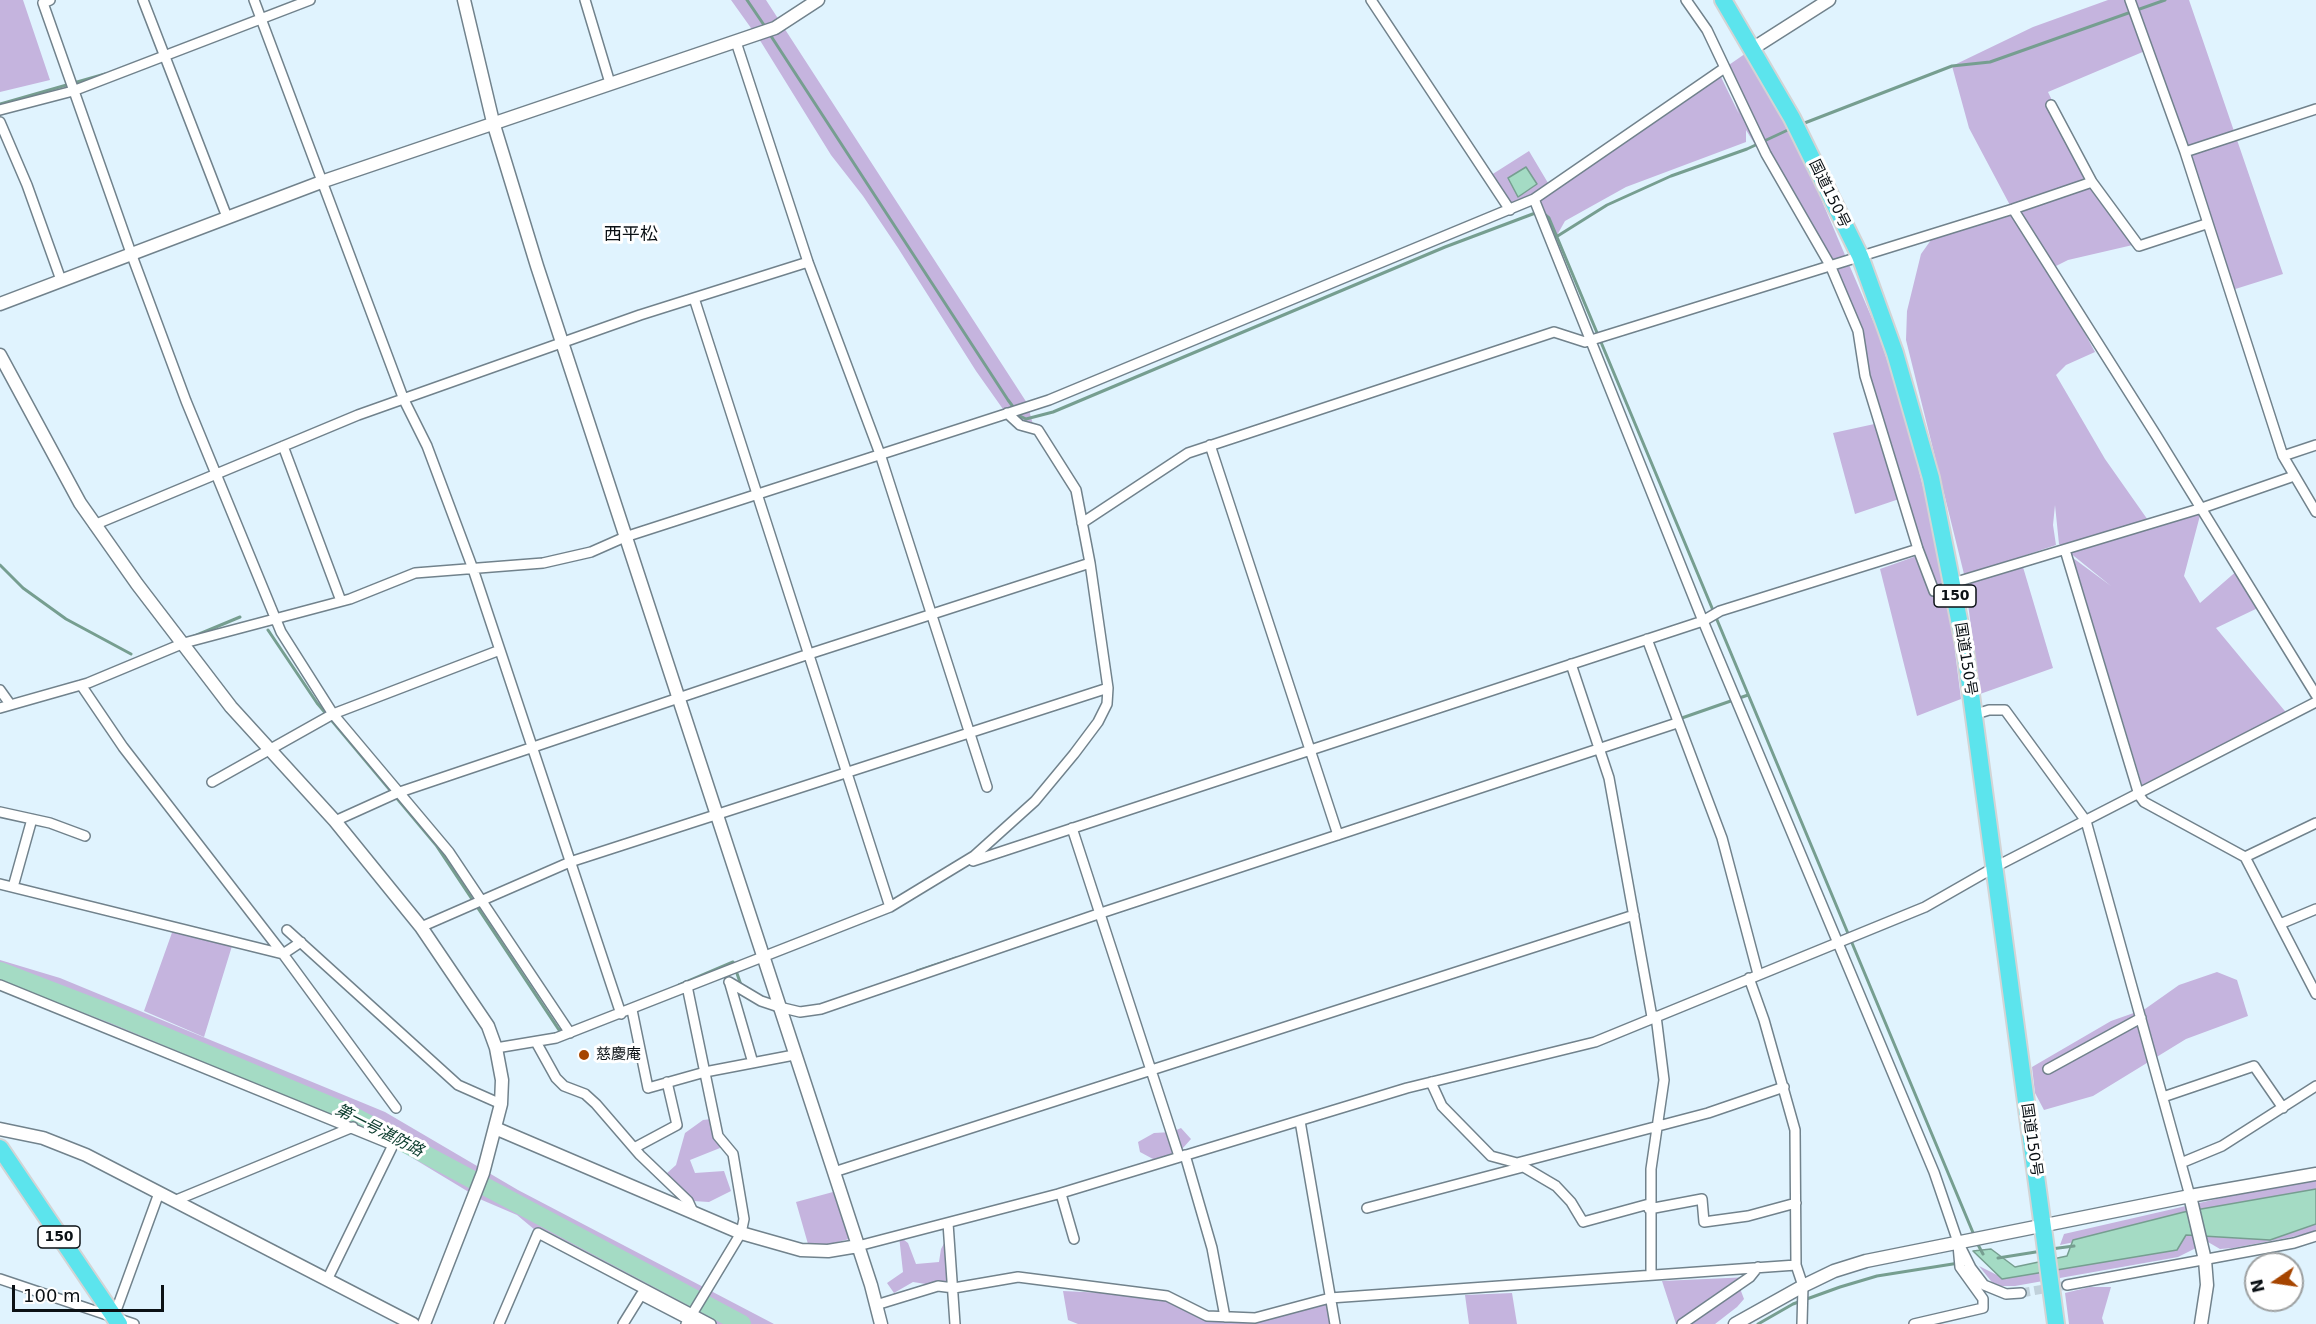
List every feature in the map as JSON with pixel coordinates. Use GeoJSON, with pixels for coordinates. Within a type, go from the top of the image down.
{"type":"FeatureCollection","features":[{"type":"Feature","properties":{"kind":"highway","name":"国道150号"},"geometry":{"type":"LineString","coordinates":[[1723,0],[1792,118],[1860,256],[1913,411],[1930,478],[1953,585],[1973,715],[2056,1324]]}},
{"type":"Feature","properties":{"kind":"highway","name":"150"},"geometry":{"type":"LineString","coordinates":[[0,1148],[115,1321]]}},
{"type":"Feature","properties":{"kind":"street"},"geometry":{"type":"LineString","coordinates":[[50,0],[43,3],[131,253],[216,474],[281,633],[333,714],[397,794],[449,852],[476,902],[569,1030]]}},
{"type":"Feature","properties":{"kind":"street"},"geometry":{"type":"LineString","coordinates":[[143,0],[227,217]]}},
{"type":"Feature","properties":{"kind":"street"},"geometry":{"type":"LineString","coordinates":[[254,0],[324,181],[404,400],[427,446],[473,569],[621,1014]]}},
{"type":"Feature","properties":{"kind":"street"},"geometry":{"type":"LineString","coordinates":[[0,110],[73,91],[310,0]]}},
{"type":"Feature","properties":{"kind":"street"},"geometry":{"type":"LineString","coordinates":[[464,0],[493,122],[562,342],[834,1172],[881,1324]]}},
{"type":"Feature","properties":{"kind":"street"},"geometry":{"type":"LineString","coordinates":[[585,0],[610,83]]}},
{"type":"Feature","properties":{"kind":"street"},"geometry":{"type":"LineString","coordinates":[[0,304],[324,181],[775,28],[818,0]]}},
{"type":"Feature","properties":{"kind":"street"},"geometry":{"type":"LineString","coordinates":[[1371,0],[1510,210]]}},
{"type":"Feature","properties":{"kind":"street"},"geometry":{"type":"LineString","coordinates":[[1686,0],[1707,30],[1723,69],[1766,154],[1830,266],[1858,331],[1865,376],[1918,549],[1934,591],[2202,508],[2294,476]]}},
{"type":"Feature","properties":{"kind":"street"},"geometry":{"type":"LineString","coordinates":[[1752,49],[1829,0]]}},
{"type":"Feature","properties":{"kind":"street"},"geometry":{"type":"LineString","coordinates":[[2130,0],[2185,152],[2206,224],[2283,456],[2316,512]]}},
{"type":"Feature","properties":{"kind":"street"},"geometry":{"type":"LineString","coordinates":[[736,42],[808,262],[880,454],[987,787]]}},
{"type":"Feature","properties":{"kind":"street"},"geometry":{"type":"LineString","coordinates":[[0,708],[81,685],[184,643],[341,601],[415,573],[567,559],[625,537],[1059,396],[1510,210],[1535,203],[1723,69]]}},
{"type":"Feature","properties":{"kind":"street"},"geometry":{"type":"LineString","coordinates":[[2051,105],[2092,182],[2139,246],[2206,224]]}},
{"type":"Feature","properties":{"kind":"street"},"geometry":{"type":"LineString","coordinates":[[2185,152],[2316,109]]}},
{"type":"Feature","properties":{"kind":"street"},"geometry":{"type":"LineString","coordinates":[[0,122],[27,185],[62,280]]}},
{"type":"Feature","properties":{"kind":"street"},"geometry":{"type":"LineString","coordinates":[[1082,523],[1188,453],[1554,332],[1590,340],[2013,209],[2092,182]]}},
{"type":"Feature","properties":{"kind":"street"},"geometry":{"type":"LineString","coordinates":[[1535,203],[1703,621],[1934,1172],[1971,1268],[1984,1285],[2006,1294],[2021,1293]]}},
{"type":"Feature","properties":{"kind":"street"},"geometry":{"type":"LineString","coordinates":[[2013,209],[2202,508],[2316,695]]}},
{"type":"Feature","properties":{"kind":"street"},"geometry":{"type":"LineString","coordinates":[[94,525],[333,424],[562,342],[808,262]]}},
{"type":"Feature","properties":{"kind":"street"},"geometry":{"type":"LineString","coordinates":[[694,298],[890,907]]}},
{"type":"Feature","properties":{"kind":"street"},"geometry":{"type":"LineString","coordinates":[[0,355],[94,525],[231,707],[335,821],[421,927],[488,1026],[496,1048],[502,1080],[501,1104],[483,1173],[424,1324]]}},
{"type":"Feature","properties":{"kind":"street"},"geometry":{"type":"LineString","coordinates":[[496,1048],[536,1042],[621,1014],[726,970],[890,907],[974,856],[1035,801],[1074,754],[1098,722],[1107,704],[1108,688],[1090,563],[1076,490],[1038,430],[1020,425],[1007,413]]}},
{"type":"Feature","properties":{"kind":"street"},"geometry":{"type":"LineString","coordinates":[[2283,456],[2316,445]]}},
{"type":"Feature","properties":{"kind":"street"},"geometry":{"type":"LineString","coordinates":[[283,446],[341,601]]}},
{"type":"Feature","properties":{"kind":"street"},"geometry":{"type":"LineString","coordinates":[[1210,446],[1338,835]]}},
{"type":"Feature","properties":{"kind":"street"},"geometry":{"type":"LineString","coordinates":[[962,864],[1703,621],[1720,612],[1918,549]]}},
{"type":"Feature","properties":{"kind":"street"},"geometry":{"type":"LineString","coordinates":[[2065,550],[2139,795],[2144,802],[2245,857],[2314,984],[2316,994]]}},
{"type":"Feature","properties":{"kind":"street"},"geometry":{"type":"LineString","coordinates":[[335,821],[397,794],[532,747],[1090,563]]}},
{"type":"Feature","properties":{"kind":"street"},"geometry":{"type":"LineString","coordinates":[[1647,639],[1722,838],[1758,974]]}},
{"type":"Feature","properties":{"kind":"street"},"geometry":{"type":"LineString","coordinates":[[212,782],[267,749],[333,714],[500,650]]}},
{"type":"Feature","properties":{"kind":"street"},"geometry":{"type":"LineString","coordinates":[[1571,664],[1608,778],[1654,1016],[1664,1080],[1649,1206],[1651,1275]]}},
{"type":"Feature","properties":{"kind":"street"},"geometry":{"type":"LineString","coordinates":[[81,685],[123,747],[283,954],[396,1108]]}},
{"type":"Feature","properties":{"kind":"street"},"geometry":{"type":"LineString","coordinates":[[421,927],[570,862],[1108,688]]}},
{"type":"Feature","properties":{"kind":"street"},"geometry":{"type":"LineString","coordinates":[[0,690],[10,704]]}},
{"type":"Feature","properties":{"kind":"street"},"geometry":{"type":"LineString","coordinates":[[495,1128],[741,1233],[801,1250],[828,1251],[858,1246],[1061,1194],[1431,1082],[1595,1042],[1925,907],[1995,867],[2316,702]]}},
{"type":"Feature","properties":{"kind":"street"},"geometry":{"type":"LineString","coordinates":[[1973,715],[1989,710],[2005,710],[2086,820],[2163,1096],[2205,1260],[2207,1285],[2201,1324]]}},
{"type":"Feature","properties":{"kind":"street"},"geometry":{"type":"LineString","coordinates":[[729,982],[761,1001],[779,1007],[800,1012],[821,1009],[1101,913],[1677,723]]}},
{"type":"Feature","properties":{"kind":"street"},"geometry":{"type":"LineString","coordinates":[[0,812],[32,819],[85,836]]}},
{"type":"Feature","properties":{"kind":"street"},"geometry":{"type":"LineString","coordinates":[[13,887],[32,819]]}},
{"type":"Feature","properties":{"kind":"street"},"geometry":{"type":"LineString","coordinates":[[2245,857],[2316,823]]}},
{"type":"Feature","properties":{"kind":"street"},"geometry":{"type":"LineString","coordinates":[[1072,828],[1212,1248],[1226,1317]]}},
{"type":"Feature","properties":{"kind":"street"},"geometry":{"type":"LineString","coordinates":[[0,884],[283,954],[301,942]]}},
{"type":"Feature","properties":{"kind":"street"},"geometry":{"type":"LineString","coordinates":[[2280,924],[2316,909]]}},
{"type":"Feature","properties":{"kind":"street"},"geometry":{"type":"LineString","coordinates":[[834,1172],[1634,915]]}},
{"type":"Feature","properties":{"kind":"street"},"geometry":{"type":"LineString","coordinates":[[287,930],[458,1085],[501,1104]]}},
{"type":"Feature","properties":{"kind":"street"},"geometry":{"type":"LineString","coordinates":[[726,970],[753,1063]]}},
{"type":"Feature","properties":{"kind":"street"},"geometry":{"type":"LineString","coordinates":[[1749,978],[1784,1087],[1795,1130],[1796,1264],[1803,1286],[1802,1324]]}},
{"type":"Feature","properties":{"kind":"street"},"geometry":{"type":"LineString","coordinates":[[0,985],[393,1145],[327,1280]]}},
{"type":"Feature","properties":{"kind":"street"},"geometry":{"type":"LineString","coordinates":[[687,986],[718,1136],[733,1154],[744,1219],[741,1233],[692,1319]]}},
{"type":"Feature","properties":{"kind":"street"},"geometry":{"type":"LineString","coordinates":[[632,1010],[648,1088],[705,1072],[794,1055]]}},
{"type":"Feature","properties":{"kind":"street"},"geometry":{"type":"LineString","coordinates":[[2048,1070],[2141,1018]]}},
{"type":"Feature","properties":{"kind":"street"},"geometry":{"type":"LineString","coordinates":[[536,1042],[556,1078],[564,1086],[585,1094],[634,1148],[688,1201],[694,1214]]}},
{"type":"Feature","properties":{"kind":"street"},"geometry":{"type":"LineString","coordinates":[[2163,1096],[2254,1066],[2283,1108]]}},
{"type":"Feature","properties":{"kind":"street"},"geometry":{"type":"LineString","coordinates":[[634,1148],[677,1125],[667,1082]]}},
{"type":"Feature","properties":{"kind":"street"},"geometry":{"type":"LineString","coordinates":[[1431,1082],[1442,1106],[1491,1156],[1520,1165],[1556,1186],[1571,1202],[1583,1222],[1649,1206],[1702,1199],[1704,1221],[1748,1216],[1796,1203]]}},
{"type":"Feature","properties":{"kind":"street"},"geometry":{"type":"LineString","coordinates":[[2181,1163],[2222,1146],[2316,1086]]}},
{"type":"Feature","properties":{"kind":"street"},"geometry":{"type":"LineString","coordinates":[[1367,1208],[1657,1125],[1722,1109],[1784,1087]]}},
{"type":"Feature","properties":{"kind":"street"},"geometry":{"type":"LineString","coordinates":[[1300,1120],[1335,1324]]}},
{"type":"Feature","properties":{"kind":"street"},"geometry":{"type":"LineString","coordinates":[[174,1201],[353,1127]]}},
{"type":"Feature","properties":{"kind":"street"},"geometry":{"type":"LineString","coordinates":[[0,1130],[54,1142],[86,1155],[413,1324]]}},
{"type":"Feature","properties":{"kind":"street"},"geometry":{"type":"LineString","coordinates":[[1735,1324],[1834,1271],[1866,1262],[1983,1237],[2043,1230],[2316,1174]]}},
{"type":"Feature","properties":{"kind":"street"},"geometry":{"type":"LineString","coordinates":[[115,1321],[159,1193]]}},
{"type":"Feature","properties":{"kind":"street"},"geometry":{"type":"LineString","coordinates":[[1061,1194],[1074,1239]]}},
{"type":"Feature","properties":{"kind":"street"},"geometry":{"type":"LineString","coordinates":[[948,1223],[955,1324]]}},
{"type":"Feature","properties":{"kind":"street"},"geometry":{"type":"LineString","coordinates":[[499,1324],[538,1233],[692,1319]]}},
{"type":"Feature","properties":{"kind":"street"},"geometry":{"type":"LineString","coordinates":[[2067,1285],[2205,1260],[2316,1236]]}},
{"type":"Feature","properties":{"kind":"street"},"geometry":{"type":"LineString","coordinates":[[1914,1324],[1983,1308],[1983,1299],[1960,1268],[1961,1242]]}},
{"type":"Feature","properties":{"kind":"street"},"geometry":{"type":"LineString","coordinates":[[876,1305],[938,1286],[954,1288],[1018,1277],[1167,1296],[1208,1316],[1255,1318],[1330,1298],[1796,1264]]}},
{"type":"Feature","properties":{"kind":"street"},"geometry":{"type":"LineString","coordinates":[[1682,1324],[1750,1277],[1758,1267]]}},
{"type":"Feature","properties":{"kind":"street"},"geometry":{"type":"LineString","coordinates":[[0,1279],[115,1321],[134,1324]]}},
{"type":"Feature","properties":{"kind":"street"},"geometry":{"type":"LineString","coordinates":[[623,1324],[641,1295],[692,1319],[711,1324]]}},
{"type":"Feature","properties":{"kind":"shaded area"},"geometry":{"type":"Polygon","coordinates":[[[0,0],[23,0],[50,80],[0,92],[0,0]]]}},
{"type":"Feature","properties":{"kind":"shaded area"},"geometry":{"type":"Polygon","coordinates":[[[731,0],[766,0],[1027,403],[1034,428],[1010,419],[976,371],[898,248],[863,196],[831,155],[761,42],[731,0]]]}},
{"type":"Feature","properties":{"kind":"shaded area"},"geometry":{"type":"Polygon","coordinates":[[[2108,0],[2189,0],[2283,274],[2229,291],[2145,51],[2048,92],[2086,171],[2137,244],[2068,260],[2050,269],[2095,352],[2066,365],[2056,375],[2105,459],[2150,523],[2202,508],[2184,576],[2200,603],[2239,569],[2262,606],[2216,628],[2289,716],[2143,788],[2073,558],[2111,586],[2059,544],[2055,505],[2053,525],[2056,545],[2020,557],[2053,668],[1980,694],[1964,574],[1906,340],[1907,311],[1921,254],[1931,240],[2012,209],[1969,128],[1952,66],[2033,27],[2108,0]]]}},
{"type":"Feature","properties":{"kind":"shaded area"},"geometry":{"type":"Polygon","coordinates":[[[1752,49],[1772,84],[1877,330],[1905,414],[1946,580],[1961,699],[1917,716],[1880,569],[1925,553],[1883,435],[1902,498],[1855,514],[1833,433],[1879,423],[1858,331],[1830,265],[1746,130],[1746,142],[1626,187],[1565,221],[1556,237],[1538,200],[1721,77],[1739,114],[1723,69],[1752,49]]]}},
{"type":"Feature","properties":{"kind":"shaded area"},"geometry":{"type":"Polygon","coordinates":[[[1529,151],[1551,188],[1510,210],[1488,177],[1529,151]]]}},
{"type":"Feature","properties":{"kind":"shaded area"},"geometry":{"type":"Polygon","coordinates":[[[1526,167],[1537,184],[1518,197],[1508,178],[1526,167]]]}},
{"type":"Feature","properties":{"kind":"shaded area"},"geometry":{"type":"Polygon","coordinates":[[[174,927],[232,946],[204,1037],[144,1011],[174,927]]]}},
{"type":"Feature","properties":{"kind":"shaded area"},"geometry":{"type":"Polygon","coordinates":[[[0,960],[60,978],[385,1112],[518,1190],[774,1324],[711,1324],[541,1235],[517,1215],[482,1200],[386,1142],[0,985],[0,960]]]}},
{"type":"Feature","properties":{"kind":"shaded area"},"geometry":{"type":"Polygon","coordinates":[[[2217,972],[2237,980],[2248,1016],[2186,1039],[2093,1096],[2044,1110],[2035,1093],[2032,1067],[2111,1021],[2145,1009],[2179,985],[2217,972]]]}},
{"type":"Feature","properties":{"kind":"shaded area"},"geometry":{"type":"Polygon","coordinates":[[[711,1119],[720,1148],[690,1160],[695,1173],[724,1171],[731,1191],[709,1202],[693,1201],[666,1174],[676,1165],[685,1133],[703,1120],[711,1119]]]}},
{"type":"Feature","properties":{"kind":"shaded area"},"geometry":{"type":"Polygon","coordinates":[[[1181,1128],[1191,1139],[1174,1158],[1153,1159],[1140,1152],[1138,1142],[1154,1133],[1172,1132],[1181,1128]]]}},
{"type":"Feature","properties":{"kind":"shaded area"},"geometry":{"type":"Polygon","coordinates":[[[2316,1180],[2316,1192],[2060,1245],[2064,1234],[2269,1187],[2316,1180]]]}},
{"type":"Feature","properties":{"kind":"shaded area"},"geometry":{"type":"Polygon","coordinates":[[[2316,1189],[2316,1224],[2270,1240],[2186,1235],[2177,1250],[2002,1279],[1973,1251],[1991,1249],[2015,1267],[2067,1256],[2073,1240],[2184,1212],[2316,1189]]]}},
{"type":"Feature","properties":{"kind":"shaded area"},"geometry":{"type":"Polygon","coordinates":[[[833,1192],[849,1239],[830,1244],[808,1244],[796,1202],[833,1192]]]}},
{"type":"Feature","properties":{"kind":"shaded area"},"geometry":{"type":"Polygon","coordinates":[[[2316,1224],[2316,1231],[2292,1237],[2220,1249],[2208,1242],[2178,1257],[2015,1286],[1995,1286],[1979,1266],[1997,1275],[2185,1235],[2270,1240],[2316,1224]]]}},
{"type":"Feature","properties":{"kind":"shaded area"},"geometry":{"type":"Polygon","coordinates":[[[899,1236],[908,1243],[916,1264],[939,1262],[941,1249],[946,1240],[951,1288],[913,1282],[894,1293],[887,1283],[903,1272],[899,1236]]]}},
{"type":"Feature","properties":{"kind":"shaded area"},"geometry":{"type":"Polygon","coordinates":[[[1750,1277],[1742,1282],[1741,1291],[1744,1299],[1715,1324],[1676,1324],[1662,1281],[1750,1277]]]}},
{"type":"Feature","properties":{"kind":"shaded area"},"geometry":{"type":"Polygon","coordinates":[[[2090,1287],[2111,1287],[2102,1318],[2104,1324],[2069,1324],[2065,1293],[2090,1287]]]}},
{"type":"Feature","properties":{"kind":"shaded area"},"geometry":{"type":"Polygon","coordinates":[[[1063,1291],[1167,1296],[1207,1316],[1255,1318],[1330,1298],[1335,1324],[1078,1324],[1068,1320],[1063,1291]]]}},
{"type":"Feature","properties":{"kind":"shaded area"},"geometry":{"type":"Polygon","coordinates":[[[1512,1293],[1517,1324],[1469,1324],[1465,1295],[1512,1293]]]}},
{"type":"Feature","properties":{"kind":"waterway"},"geometry":{"type":"LineString","coordinates":[[747,0],[766,28]]}},
{"type":"Feature","properties":{"kind":"waterway"},"geometry":{"type":"LineString","coordinates":[[1802,124],[1952,66],[1990,62],[2165,0]]}},
{"type":"Feature","properties":{"kind":"waterway"},"geometry":{"type":"LineString","coordinates":[[769,33],[1008,400],[1020,416],[1026,419],[1053,412],[1445,247],[1538,212]]}},
{"type":"Feature","properties":{"kind":"waterway"},"geometry":{"type":"LineString","coordinates":[[0,104],[105,74]]}},
{"type":"Feature","properties":{"kind":"waterway"},"geometry":{"type":"LineString","coordinates":[[1556,237],[1607,205],[1671,176],[1747,149],[1790,129]]}},
{"type":"Feature","properties":{"kind":"waterway"},"geometry":{"type":"LineString","coordinates":[[1543,213],[1549,218],[1974,1235]]}},
{"type":"Feature","properties":{"kind":"waterway"},"geometry":{"type":"LineString","coordinates":[[0,565],[23,588],[66,619],[131,654]]}},
{"type":"Feature","properties":{"kind":"waterway"},"geometry":{"type":"LineString","coordinates":[[192,637],[240,617]]}},
{"type":"Feature","properties":{"kind":"waterway"},"geometry":{"type":"LineString","coordinates":[[268,630],[317,703],[436,845],[559,1030],[564,1029]]}},
{"type":"Feature","properties":{"kind":"waterway"},"geometry":{"type":"LineString","coordinates":[[1679,719],[1748,695]]}},
{"type":"Feature","properties":{"kind":"waterway"},"geometry":{"type":"LineString","coordinates":[[917,971],[956,958]]}},
{"type":"Feature","properties":{"kind":"waterway"},"geometry":{"type":"LineString","coordinates":[[679,985],[733,962],[741,985]]}},
{"type":"Feature","properties":{"kind":"waterway","name":"第一号湛防路"},"geometry":{"type":"LineString","coordinates":[[0,971],[112,1014],[346,1112],[742,1324]]}},
{"type":"Feature","properties":{"kind":"waterway"},"geometry":{"type":"LineString","coordinates":[[1976,1241],[1983,1254]]}},
{"type":"Feature","properties":{"kind":"waterway"},"geometry":{"type":"LineString","coordinates":[[2051,1249],[2074,1246]]}},
{"type":"Feature","properties":{"kind":"waterway"},"geometry":{"type":"LineString","coordinates":[[1998,1258],[2042,1251]]}},
{"type":"Feature","properties":{"kind":"waterway"},"geometry":{"type":"LineString","coordinates":[[1758,1324],[1793,1304],[1840,1287],[1877,1276],[1959,1263]]}},
{"type":"Feature","properties":{"kind":"tunnel"},"geometry":{"type":"LineString","coordinates":[[2021,1293],[2067,1285]]}},
{"type":"Feature","properties":{"kind":"place","name":"慈慶庵"},"geometry":{"type":"Point","coordinates":[584,1055]}},
{"type":"Feature","properties":{"kind":"district","name":"西平松"},"geometry":{"type":"Point","coordinates":[631,235]}}]}
